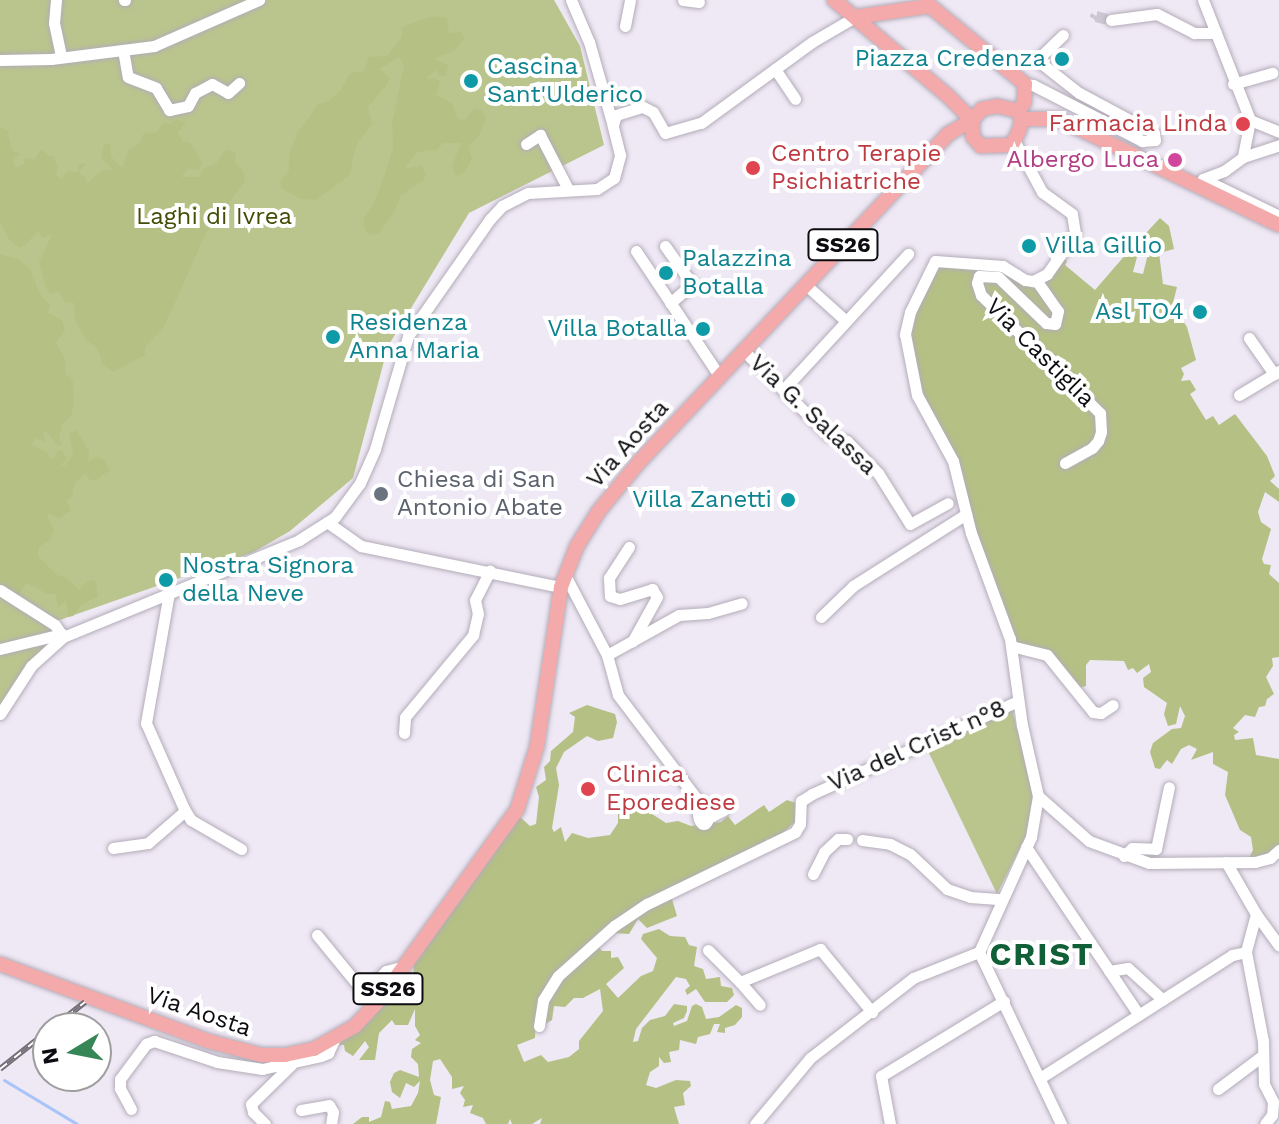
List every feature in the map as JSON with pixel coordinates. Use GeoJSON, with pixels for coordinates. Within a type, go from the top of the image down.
{"type":"FeatureCollection","features":[{"type":"Feature","properties":{"kind":"main road"},"geometry":{"type":"LineString","coordinates":[[834,0],[972,120]]}},
{"type":"Feature","properties":{"kind":"main road"},"geometry":{"type":"LineString","coordinates":[[855,17],[923,3],[942,15],[1025,84],[1024,103],[1020,115],[1015,142],[1005,147],[987,148],[973,137],[972,120],[976,113],[988,107],[1006,106],[1020,115],[1059,119],[1201,183],[1279,225]]}},
{"type":"Feature","properties":{"kind":"main road"},"geometry":{"type":"LineString","coordinates":[[954,129],[956,105]]}},
{"type":"Feature","properties":{"kind":"main road","name":"Via Aosta"},"geometry":{"type":"LineString","coordinates":[[0,964],[243,1052],[285,1055],[334,1040],[364,1018],[498,841],[523,797],[537,746],[563,581],[577,546],[606,500],[954,129],[972,120]]}},
{"type":"Feature","properties":{"kind":"main road"},"geometry":{"type":"LineString","coordinates":[[940,144],[973,137]]}},
{"type":"Feature","properties":{"kind":"street"},"geometry":{"type":"LineString","coordinates":[[56,0],[54,23],[61,57]]}},
{"type":"Feature","properties":{"kind":"street"},"geometry":{"type":"LineString","coordinates":[[0,60],[61,57],[161,44],[238,4],[259,0]]}},
{"type":"Feature","properties":{"kind":"street"},"geometry":{"type":"LineString","coordinates":[[0,649],[62,635],[299,540],[327,522],[349,499],[364,475],[408,336],[478,234],[502,206],[513,199],[539,191],[597,189],[614,178],[620,155],[613,126],[589,42],[571,0]]}},
{"type":"Feature","properties":{"kind":"street"},"geometry":{"type":"LineString","coordinates":[[625,26],[630,0]]}},
{"type":"Feature","properties":{"kind":"street"},"geometry":{"type":"LineString","coordinates":[[683,0],[699,2]]}},
{"type":"Feature","properties":{"kind":"street"},"geometry":{"type":"LineString","coordinates":[[1203,0],[1233,84],[1250,120],[1243,157]]}},
{"type":"Feature","properties":{"kind":"street"},"geometry":{"type":"LineString","coordinates":[[1111,20],[1157,14],[1194,33],[1216,33]]}},
{"type":"Feature","properties":{"kind":"street"},"geometry":{"type":"LineString","coordinates":[[613,126],[616,115],[643,107],[653,112],[665,133],[701,123],[775,69],[855,17]]}},
{"type":"Feature","properties":{"kind":"street"},"geometry":{"type":"LineString","coordinates":[[1025,84],[1033,85],[1142,141],[1155,140],[1154,133],[1079,93],[1037,60],[1063,35]]}},
{"type":"Feature","properties":{"kind":"street"},"geometry":{"type":"LineString","coordinates":[[123,50],[128,77],[156,88],[169,110],[188,106],[195,93],[212,84],[228,93],[239,83]]}},
{"type":"Feature","properties":{"kind":"street"},"geometry":{"type":"LineString","coordinates":[[775,69],[795,99]]}},
{"type":"Feature","properties":{"kind":"street"},"geometry":{"type":"LineString","coordinates":[[1233,84],[1272,73]]}},
{"type":"Feature","properties":{"kind":"street"},"geometry":{"type":"LineString","coordinates":[[1250,120],[1279,132]]}},
{"type":"Feature","properties":{"kind":"street"},"geometry":{"type":"LineString","coordinates":[[526,144],[540,135],[568,189]]}},
{"type":"Feature","properties":{"kind":"street","name":"Via Castiglia"},"geometry":{"type":"LineString","coordinates":[[966,514],[953,461],[917,395],[905,334],[910,312],[935,261],[1003,266],[1025,280],[1036,280],[1047,274],[1075,234],[1076,224],[1072,214],[1042,192],[1015,142]]}},
{"type":"Feature","properties":{"kind":"street"},"geometry":{"type":"LineString","coordinates":[[1201,183],[1243,157],[1279,145]]}},
{"type":"Feature","properties":{"kind":"street"},"geometry":{"type":"LineString","coordinates":[[1201,183],[1279,216]]}},
{"type":"Feature","properties":{"kind":"street"},"geometry":{"type":"LineString","coordinates":[[665,246],[692,284],[670,303]]}},
{"type":"Feature","properties":{"kind":"street"},"geometry":{"type":"LineString","coordinates":[[636,251],[720,377]]}},
{"type":"Feature","properties":{"kind":"street"},"geometry":{"type":"LineString","coordinates":[[783,390],[908,254]]}},
{"type":"Feature","properties":{"kind":"street","name":"Via Castiglia"},"geometry":{"type":"LineString","coordinates":[[1036,280],[1058,311],[1055,324],[1046,323],[998,277],[979,276],[977,283],[981,295],[1100,413],[1101,432],[1092,448],[1065,463]]}},
{"type":"Feature","properties":{"kind":"street"},"geometry":{"type":"LineString","coordinates":[[806,285],[846,321]]}},
{"type":"Feature","properties":{"kind":"street"},"geometry":{"type":"LineString","coordinates":[[1239,395],[1276,372],[1249,338]]}},
{"type":"Feature","properties":{"kind":"street","name":"Via G. Salassa"},"geometry":{"type":"LineString","coordinates":[[744,351],[828,435],[847,441],[867,462],[910,524],[948,503]]}},
{"type":"Feature","properties":{"kind":"street"},"geometry":{"type":"LineString","coordinates":[[755,1124],[810,1058],[913,978],[979,952],[1036,820],[1038,796],[1018,701],[1011,646],[966,514],[853,586],[821,617]]}},
{"type":"Feature","properties":{"kind":"street"},"geometry":{"type":"LineString","coordinates":[[327,522],[361,546],[490,571],[563,581],[607,655],[618,695],[703,807],[712,816],[724,810]]}},
{"type":"Feature","properties":{"kind":"street"},"geometry":{"type":"LineString","coordinates":[[629,547],[609,578],[610,596],[620,599],[652,589],[657,597],[631,642]]}},
{"type":"Feature","properties":{"kind":"street"},"geometry":{"type":"LineString","coordinates":[[468,612],[490,571]]}},
{"type":"Feature","properties":{"kind":"street"},"geometry":{"type":"LineString","coordinates":[[0,590],[55,625],[62,635]]}},
{"type":"Feature","properties":{"kind":"street"},"geometry":{"type":"LineString","coordinates":[[169,592],[146,723],[191,820],[241,849]]}},
{"type":"Feature","properties":{"kind":"street"},"geometry":{"type":"LineString","coordinates":[[404,733],[405,717],[473,635],[478,614],[475,600]]}},
{"type":"Feature","properties":{"kind":"street"},"geometry":{"type":"LineString","coordinates":[[607,655],[679,615],[708,613],[742,603]]}},
{"type":"Feature","properties":{"kind":"street"},"geometry":{"type":"LineString","coordinates":[[0,714],[31,666],[62,635]]}},
{"type":"Feature","properties":{"kind":"street"},"geometry":{"type":"LineString","coordinates":[[1011,646],[1047,655],[1093,712],[1101,713],[1113,705]]}},
{"type":"Feature","properties":{"kind":"street","name":"Via del Crist n°8"},"geometry":{"type":"LineString","coordinates":[[539,1026],[543,1000],[558,976],[614,926],[647,904],[795,832],[800,824],[801,801],[812,794],[1018,701]]}},
{"type":"Feature","properties":{"kind":"street"},"geometry":{"type":"LineString","coordinates":[[1124,856],[1132,848],[1152,850],[1159,844],[1159,823],[1169,787]]}},
{"type":"Feature","properties":{"kind":"street"},"geometry":{"type":"LineString","coordinates":[[1038,796],[1089,841],[1124,856],[1161,864],[1262,861],[1279,850]]}},
{"type":"Feature","properties":{"kind":"street"},"geometry":{"type":"LineString","coordinates":[[113,848],[148,843],[183,815],[184,809]]}},
{"type":"Feature","properties":{"kind":"street"},"geometry":{"type":"LineString","coordinates":[[813,874],[824,852],[838,839],[847,839]]}},
{"type":"Feature","properties":{"kind":"street"},"geometry":{"type":"LineString","coordinates":[[862,840],[890,844],[910,854],[947,889],[970,897],[1001,899]]}},
{"type":"Feature","properties":{"kind":"street"},"geometry":{"type":"LineString","coordinates":[[1026,847],[1139,1015]]}},
{"type":"Feature","properties":{"kind":"street"},"geometry":{"type":"LineString","coordinates":[[1224,862],[1279,946]]}},
{"type":"Feature","properties":{"kind":"street"},"geometry":{"type":"LineString","coordinates":[[1256,914],[1246,952],[1263,1041],[1264,1084],[1274,1109],[1265,1124]]}},
{"type":"Feature","properties":{"kind":"street","name":"Via Aosta"},"geometry":{"type":"LineString","coordinates":[[317,935],[362,990],[370,987],[386,971],[405,966]]}},
{"type":"Feature","properties":{"kind":"street"},"geometry":{"type":"LineString","coordinates":[[740,982],[820,949],[872,1012]]}},
{"type":"Feature","properties":{"kind":"street"},"geometry":{"type":"LineString","coordinates":[[708,950],[760,1005]]}},
{"type":"Feature","properties":{"kind":"street"},"geometry":{"type":"LineString","coordinates":[[979,952],[1061,1124]]}},
{"type":"Feature","properties":{"kind":"street"},"geometry":{"type":"LineString","coordinates":[[1040,1078],[1232,955],[1246,952]]}},
{"type":"Feature","properties":{"kind":"street"},"geometry":{"type":"LineString","coordinates":[[1109,971],[1128,968],[1163,1000]]}},
{"type":"Feature","properties":{"kind":"street"},"geometry":{"type":"LineString","coordinates":[[890,1124],[881,1076],[1004,1001]]}},
{"type":"Feature","properties":{"kind":"street"},"geometry":{"type":"LineString","coordinates":[[131,1109],[120,1088],[120,1079],[146,1044],[154,1041],[245,1068],[291,1065],[328,1053],[334,1040]]}},
{"type":"Feature","properties":{"kind":"street"},"geometry":{"type":"LineString","coordinates":[[1218,1089],[1262,1056]]}},
{"type":"Feature","properties":{"kind":"street"},"geometry":{"type":"LineString","coordinates":[[265,1124],[253,1112],[251,1104],[291,1065]]}},
{"type":"Feature","properties":{"kind":"street"},"geometry":{"type":"LineString","coordinates":[[301,1110],[329,1105],[333,1112],[331,1124]]}},
{"type":"Feature","properties":{"kind":"green space","name":"Laghi di Ivrea"},"geometry":{"type":"Polygon","coordinates":[[[0,0],[554,0],[580,46],[604,145],[469,213],[388,346],[353,478],[290,531],[254,552],[57,621],[44,658],[0,716],[0,0]]]}},
{"type":"Feature","properties":{"kind":"green space"},"geometry":{"type":"Polygon","coordinates":[[[432,16],[447,18],[449,33],[460,32],[465,38],[454,51],[433,59],[449,65],[445,76],[439,76],[437,70],[427,77],[428,80],[434,78],[440,81],[436,95],[452,103],[458,119],[464,120],[475,108],[482,110],[486,119],[479,136],[468,146],[472,159],[465,172],[456,176],[452,166],[461,143],[443,143],[437,150],[417,152],[404,169],[422,165],[426,175],[423,181],[401,195],[394,212],[379,233],[369,235],[365,230],[363,220],[376,199],[393,149],[392,123],[404,65],[399,57],[380,69],[389,78],[388,83],[368,107],[372,124],[357,143],[349,176],[316,200],[300,199],[281,188],[280,181],[289,170],[289,154],[298,132],[318,104],[327,102],[340,91],[350,73],[364,71],[369,57],[387,56],[402,37],[402,27],[432,16]]]}},
{"type":"Feature","properties":{"kind":"green space"},"geometry":{"type":"Polygon","coordinates":[[[176,120],[186,122],[178,133],[183,142],[189,142],[195,149],[202,162],[199,170],[188,169],[181,177],[199,177],[204,168],[216,163],[226,149],[236,153],[235,163],[244,172],[245,182],[206,233],[164,327],[145,347],[145,355],[113,372],[102,364],[99,351],[86,339],[75,320],[74,303],[64,302],[59,291],[50,294],[46,288],[39,262],[52,234],[43,239],[38,230],[27,244],[19,248],[9,240],[0,222],[0,127],[8,131],[12,150],[20,154],[13,160],[15,167],[24,164],[25,157],[34,160],[41,149],[54,156],[58,167],[56,175],[62,179],[67,171],[78,172],[79,164],[86,163],[79,174],[85,176],[87,183],[102,170],[112,169],[101,157],[104,144],[110,144],[111,157],[122,167],[129,149],[140,143],[143,134],[157,132],[163,123],[171,124],[176,120]]]}},
{"type":"Feature","properties":{"kind":"green space"},"geometry":{"type":"Polygon","coordinates":[[[1160,218],[1169,226],[1174,249],[1159,253],[1163,284],[1177,287],[1171,311],[1176,322],[1183,321],[1187,327],[1196,360],[1181,368],[1184,374],[1181,381],[1190,380],[1196,390],[1190,394],[1206,420],[1213,416],[1219,425],[1235,414],[1267,456],[1275,476],[1270,481],[1279,489],[1279,502],[1265,492],[1258,512],[1261,522],[1271,529],[1262,559],[1264,564],[1271,565],[1269,574],[1279,583],[1279,657],[1272,658],[1273,666],[1266,677],[1274,694],[1267,699],[1265,706],[1259,707],[1255,717],[1245,715],[1233,728],[1239,732],[1234,735],[1235,740],[1253,738],[1256,755],[1279,759],[1279,845],[1266,856],[1249,858],[1253,850],[1251,837],[1240,830],[1225,795],[1228,772],[1213,764],[1213,752],[1191,760],[1197,749],[1189,745],[1181,749],[1172,764],[1167,760],[1160,769],[1155,768],[1150,752],[1153,743],[1172,729],[1181,728],[1185,716],[1180,706],[1176,724],[1168,726],[1164,714],[1167,703],[1144,687],[1143,678],[1151,672],[1149,664],[1137,673],[1133,668],[1128,670],[1124,661],[1090,660],[1086,665],[1086,686],[1079,688],[1057,660],[1017,648],[972,532],[954,460],[919,395],[910,335],[914,313],[939,265],[1000,272],[1029,287],[1039,286],[1052,278],[1064,259],[1067,261],[1065,265],[1095,290],[1127,253],[1137,257],[1133,272],[1143,274],[1149,250],[1134,246],[1160,218]]]}},
{"type":"Feature","properties":{"kind":"green space"},"geometry":{"type":"Polygon","coordinates":[[[0,254],[18,259],[31,270],[40,295],[50,304],[48,313],[62,320],[65,331],[56,343],[66,361],[65,373],[73,381],[74,404],[71,416],[62,424],[59,439],[63,445],[57,445],[46,431],[43,432],[46,443],[35,438],[32,445],[47,452],[51,460],[59,450],[63,451],[67,459],[61,465],[65,466],[73,454],[69,433],[76,430],[89,451],[88,462],[96,457],[103,459],[110,470],[91,481],[85,474],[74,484],[72,497],[66,500],[71,510],[59,519],[49,513],[47,516],[54,530],[50,540],[39,547],[38,556],[57,575],[67,578],[79,590],[87,581],[94,580],[96,583],[98,597],[82,604],[73,616],[68,617],[66,600],[59,607],[56,594],[48,594],[26,583],[18,596],[0,585],[0,254]]]}},
{"type":"Feature","properties":{"kind":"green space"},"geometry":{"type":"Polygon","coordinates":[[[587,705],[615,714],[617,722],[613,738],[598,741],[587,736],[564,752],[556,768],[559,785],[552,828],[554,832],[561,827],[565,842],[572,833],[588,838],[610,835],[618,823],[618,812],[638,805],[666,823],[678,821],[691,826],[721,822],[728,816],[735,825],[764,805],[769,812],[787,800],[799,804],[797,820],[776,839],[767,839],[759,848],[645,901],[614,922],[555,973],[536,1011],[535,1038],[517,1045],[524,1062],[541,1055],[548,1062],[569,1057],[579,1049],[579,1041],[603,1011],[600,989],[583,998],[574,998],[565,1007],[554,1006],[552,1020],[542,1026],[544,1006],[564,979],[563,974],[620,925],[671,896],[677,916],[647,928],[638,919],[629,934],[613,933],[599,947],[602,951],[611,951],[611,958],[618,957],[624,968],[606,984],[618,998],[641,976],[653,971],[657,958],[641,939],[643,934],[659,929],[670,936],[685,937],[689,945],[697,947],[694,966],[703,969],[706,979],[720,977],[721,986],[732,988],[734,995],[727,1002],[705,1002],[696,989],[687,995],[685,990],[690,986],[686,979],[676,977],[636,1029],[633,1042],[638,1041],[642,1028],[650,1020],[665,1016],[674,1004],[687,1006],[687,1011],[684,1018],[673,1023],[674,1026],[687,1021],[692,1006],[696,1004],[702,1007],[706,1019],[719,1017],[736,1005],[742,1008],[742,1017],[735,1025],[725,1028],[725,1033],[717,1032],[720,1024],[714,1024],[710,1034],[698,1037],[696,1044],[680,1040],[679,1050],[669,1052],[671,1062],[664,1063],[659,1057],[659,1066],[650,1072],[646,1085],[656,1088],[676,1080],[690,1081],[691,1086],[683,1093],[685,1105],[674,1107],[679,1124],[540,1124],[542,1118],[532,1124],[512,1124],[510,1119],[508,1124],[486,1124],[483,1118],[470,1113],[473,1105],[463,1107],[465,1100],[460,1093],[464,1086],[452,1089],[452,1077],[440,1059],[433,1061],[430,1080],[434,1095],[441,1097],[436,1124],[353,1124],[362,1117],[369,1117],[369,1122],[381,1117],[385,1101],[390,1102],[392,1109],[411,1106],[420,1081],[414,1087],[406,1083],[400,1098],[392,1092],[390,1082],[394,1073],[400,1070],[419,1077],[418,1064],[411,1057],[412,1049],[421,1043],[415,1040],[420,1035],[415,1026],[415,1009],[408,1025],[395,1025],[392,1020],[379,1033],[375,1060],[359,1060],[369,1047],[365,1041],[353,1056],[345,1051],[344,1045],[335,1045],[367,1022],[388,997],[403,991],[414,978],[413,961],[518,815],[530,826],[536,824],[539,797],[536,787],[546,780],[544,767],[550,761],[551,751],[573,732],[575,717],[569,713],[587,705]]]}},
{"type":"Feature","properties":{"kind":"green space"},"geometry":{"type":"Polygon","coordinates":[[[1012,709],[1034,797],[1030,828],[997,894],[927,749],[1012,709]]]}},
{"type":"Feature","properties":{"kind":"waterway"},"geometry":{"type":"LineString","coordinates":[[4,1080],[77,1124]]}},
{"type":"Feature","properties":{"kind":"tunnel"},"geometry":{"type":"LineString","coordinates":[[1094,19],[1096,16],[1111,20]]}},
{"type":"Feature","properties":{"kind":"railway"},"geometry":{"type":"LineString","coordinates":[[72,1012],[85,1002]]}},
{"type":"Feature","properties":{"kind":"railway"},"geometry":{"type":"LineString","coordinates":[[0,1069],[32,1044]]}},
{"type":"Feature","properties":{"kind":"place","name":"Piazza Credenza"},"geometry":{"type":"Point","coordinates":[1062,59]}},
{"type":"Feature","properties":{"kind":"place","name":"Cascina Sant'Ulderico"},"geometry":{"type":"Point","coordinates":[471,81]}},
{"type":"Feature","properties":{"kind":"place","name":"Farmacia Linda"},"geometry":{"type":"Point","coordinates":[1243,124]}},
{"type":"Feature","properties":{"kind":"place","name":"Albergo Luca"},"geometry":{"type":"Point","coordinates":[1175,160]}},
{"type":"Feature","properties":{"kind":"place","name":"Centro Terapie Psichiatriche"},"geometry":{"type":"Point","coordinates":[753,168]}},
{"type":"Feature","properties":{"kind":"place","name":"Villa Gillio"},"geometry":{"type":"Point","coordinates":[1029,246]}},
{"type":"Feature","properties":{"kind":"place","name":"Palazzina Botalla"},"geometry":{"type":"Point","coordinates":[666,273]}},
{"type":"Feature","properties":{"kind":"place","name":"Asl TO4"},"geometry":{"type":"Point","coordinates":[1200,312]}},
{"type":"Feature","properties":{"kind":"place","name":"Villa Botalla"},"geometry":{"type":"Point","coordinates":[703,329]}},
{"type":"Feature","properties":{"kind":"place","name":"Residenza Anna Maria"},"geometry":{"type":"Point","coordinates":[333,337]}},
{"type":"Feature","properties":{"kind":"place","name":"Chiesa di San Antonio Abate"},"geometry":{"type":"Point","coordinates":[381,494]}},
{"type":"Feature","properties":{"kind":"place","name":"Villa Zanetti"},"geometry":{"type":"Point","coordinates":[788,500]}},
{"type":"Feature","properties":{"kind":"place","name":"Nostra Signora della Neve"},"geometry":{"type":"Point","coordinates":[166,580]}},
{"type":"Feature","properties":{"kind":"place","name":"Clinica Eporediese"},"geometry":{"type":"Point","coordinates":[588,789]}},
{"type":"Feature","properties":{"kind":"district","name":"CRIST"},"geometry":{"type":"Point","coordinates":[1042,954]}}]}
